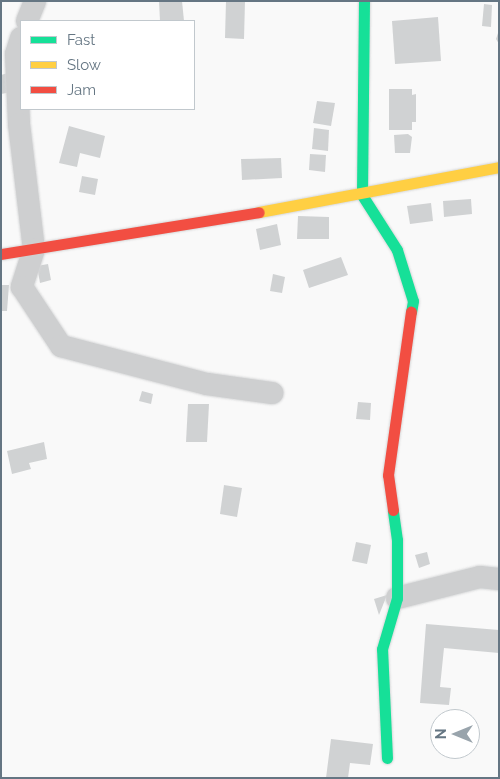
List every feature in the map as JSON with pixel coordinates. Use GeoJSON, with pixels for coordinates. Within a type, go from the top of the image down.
{"type":"FeatureCollection","features":[{"type":"Feature","properties":{"kind":"street"},"geometry":{"type":"LineString","coordinates":[[27,20],[35,1]]}},
{"type":"Feature","properties":{"kind":"street"},"geometry":{"type":"LineString","coordinates":[[364,1],[362,195],[397,250],[413,301],[388,475],[397,540],[397,598],[382,649],[387,758]]}},
{"type":"Feature","properties":{"kind":"street"},"geometry":{"type":"LineString","coordinates":[[13,49],[19,124],[34,249],[22,287],[61,346],[206,384],[272,393]]}},
{"type":"Feature","properties":{"kind":"street"},"geometry":{"type":"LineString","coordinates":[[1,254],[362,195],[499,167]]}},
{"type":"Feature","properties":{"kind":"street"},"geometry":{"type":"LineString","coordinates":[[397,598],[480,577],[499,579]]}},
{"type":"Feature","properties":{"kind":"building"},"geometry":{"type":"Polygon","coordinates":[[[159,1],[182,1],[184,20],[160,20],[159,1]]]}},
{"type":"Feature","properties":{"kind":"building"},"geometry":{"type":"Polygon","coordinates":[[[226,1],[245,1],[244,39],[225,38],[226,1]]]}},
{"type":"Feature","properties":{"kind":"building"},"geometry":{"type":"Polygon","coordinates":[[[484,4],[492,5],[491,27],[482,26],[484,4]]]}},
{"type":"Feature","properties":{"kind":"building"},"geometry":{"type":"Polygon","coordinates":[[[438,17],[441,61],[395,64],[392,21],[438,17]]]}},
{"type":"Feature","properties":{"kind":"building"},"geometry":{"type":"Polygon","coordinates":[[[499,30],[499,44],[496,39],[499,30]]]}},
{"type":"Feature","properties":{"kind":"building"},"geometry":{"type":"Polygon","coordinates":[[[8,73],[12,92],[1,94],[1,75],[8,73]]]}},
{"type":"Feature","properties":{"kind":"building"},"geometry":{"type":"Polygon","coordinates":[[[389,89],[412,89],[412,95],[416,94],[416,122],[412,122],[412,130],[389,130],[389,89]]]}},
{"type":"Feature","properties":{"kind":"building"},"geometry":{"type":"Polygon","coordinates":[[[317,101],[335,103],[331,126],[313,123],[317,101]]]}},
{"type":"Feature","properties":{"kind":"building"},"geometry":{"type":"Polygon","coordinates":[[[69,126],[105,136],[100,158],[80,153],[77,167],[59,163],[69,126]]]}},
{"type":"Feature","properties":{"kind":"building"},"geometry":{"type":"Polygon","coordinates":[[[314,128],[329,130],[328,151],[312,149],[314,128]]]}},
{"type":"Feature","properties":{"kind":"building"},"geometry":{"type":"Polygon","coordinates":[[[408,134],[412,137],[410,153],[395,153],[394,135],[408,134]]]}},
{"type":"Feature","properties":{"kind":"building"},"geometry":{"type":"Polygon","coordinates":[[[310,154],[326,155],[325,172],[309,170],[310,154]]]}},
{"type":"Feature","properties":{"kind":"building"},"geometry":{"type":"Polygon","coordinates":[[[281,158],[282,178],[242,180],[241,159],[281,158]]]}},
{"type":"Feature","properties":{"kind":"building"},"geometry":{"type":"Polygon","coordinates":[[[82,176],[98,179],[95,195],[79,192],[82,176]]]}},
{"type":"Feature","properties":{"kind":"building"},"geometry":{"type":"Polygon","coordinates":[[[471,199],[472,214],[444,217],[443,201],[471,199]]]}},
{"type":"Feature","properties":{"kind":"building"},"geometry":{"type":"Polygon","coordinates":[[[431,203],[433,221],[410,224],[407,206],[431,203]]]}},
{"type":"Feature","properties":{"kind":"building"},"geometry":{"type":"Polygon","coordinates":[[[298,216],[329,217],[329,239],[297,239],[298,216]]]}},
{"type":"Feature","properties":{"kind":"building"},"geometry":{"type":"Polygon","coordinates":[[[277,224],[281,245],[260,250],[256,229],[277,224]]]}},
{"type":"Feature","properties":{"kind":"building"},"geometry":{"type":"Polygon","coordinates":[[[341,257],[348,275],[309,288],[303,270],[341,257]]]}},
{"type":"Feature","properties":{"kind":"building"},"geometry":{"type":"Polygon","coordinates":[[[48,264],[51,280],[40,283],[37,266],[48,264]]]}},
{"type":"Feature","properties":{"kind":"building"},"geometry":{"type":"Polygon","coordinates":[[[273,274],[285,277],[282,293],[270,291],[273,274]]]}},
{"type":"Feature","properties":{"kind":"building"},"geometry":{"type":"Polygon","coordinates":[[[1,285],[9,285],[7,311],[1,311],[1,285]]]}},
{"type":"Feature","properties":{"kind":"building"},"geometry":{"type":"Polygon","coordinates":[[[142,391],[153,394],[151,404],[139,401],[142,391]]]}},
{"type":"Feature","properties":{"kind":"building"},"geometry":{"type":"Polygon","coordinates":[[[358,402],[371,403],[370,420],[356,419],[358,402]]]}},
{"type":"Feature","properties":{"kind":"building"},"geometry":{"type":"Polygon","coordinates":[[[188,404],[209,404],[207,442],[186,442],[188,404]]]}},
{"type":"Feature","properties":{"kind":"building"},"geometry":{"type":"Polygon","coordinates":[[[44,442],[47,459],[29,463],[31,469],[12,474],[7,451],[44,442]]]}},
{"type":"Feature","properties":{"kind":"building"},"geometry":{"type":"Polygon","coordinates":[[[224,485],[242,488],[237,517],[220,514],[224,485]]]}},
{"type":"Feature","properties":{"kind":"building"},"geometry":{"type":"Polygon","coordinates":[[[356,542],[371,545],[367,564],[352,561],[356,542]]]}},
{"type":"Feature","properties":{"kind":"building"},"geometry":{"type":"Polygon","coordinates":[[[427,552],[430,564],[419,568],[415,555],[427,552]]]}},
{"type":"Feature","properties":{"kind":"building"},"geometry":{"type":"Polygon","coordinates":[[[387,595],[379,615],[374,599],[387,595]]]}},
{"type":"Feature","properties":{"kind":"building"},"geometry":{"type":"Polygon","coordinates":[[[426,624],[499,630],[499,653],[444,648],[440,687],[451,688],[449,705],[420,703],[426,624]]]}},
{"type":"Feature","properties":{"kind":"building"},"geometry":{"type":"Polygon","coordinates":[[[331,739],[373,744],[370,765],[350,763],[348,778],[326,778],[331,739]]]}},
{"type":"Feature","properties":{"kind":"traffic: fast"},"geometry":{"type":"LineString","coordinates":[[364,1],[362,195],[397,250],[413,301],[411,312]]}},
{"type":"Feature","properties":{"kind":"traffic: fast"},"geometry":{"type":"LineString","coordinates":[[387,758],[382,649],[397,598],[397,540],[393,510]]}},
{"type":"Feature","properties":{"kind":"traffic: slow"},"geometry":{"type":"LineString","coordinates":[[259,212],[499,167]]}},
{"type":"Feature","properties":{"kind":"traffic: jam"},"geometry":{"type":"LineString","coordinates":[[1,254],[259,212]]}},
{"type":"Feature","properties":{"kind":"traffic: jam"},"geometry":{"type":"LineString","coordinates":[[393,510],[388,475],[411,312]]}}]}
